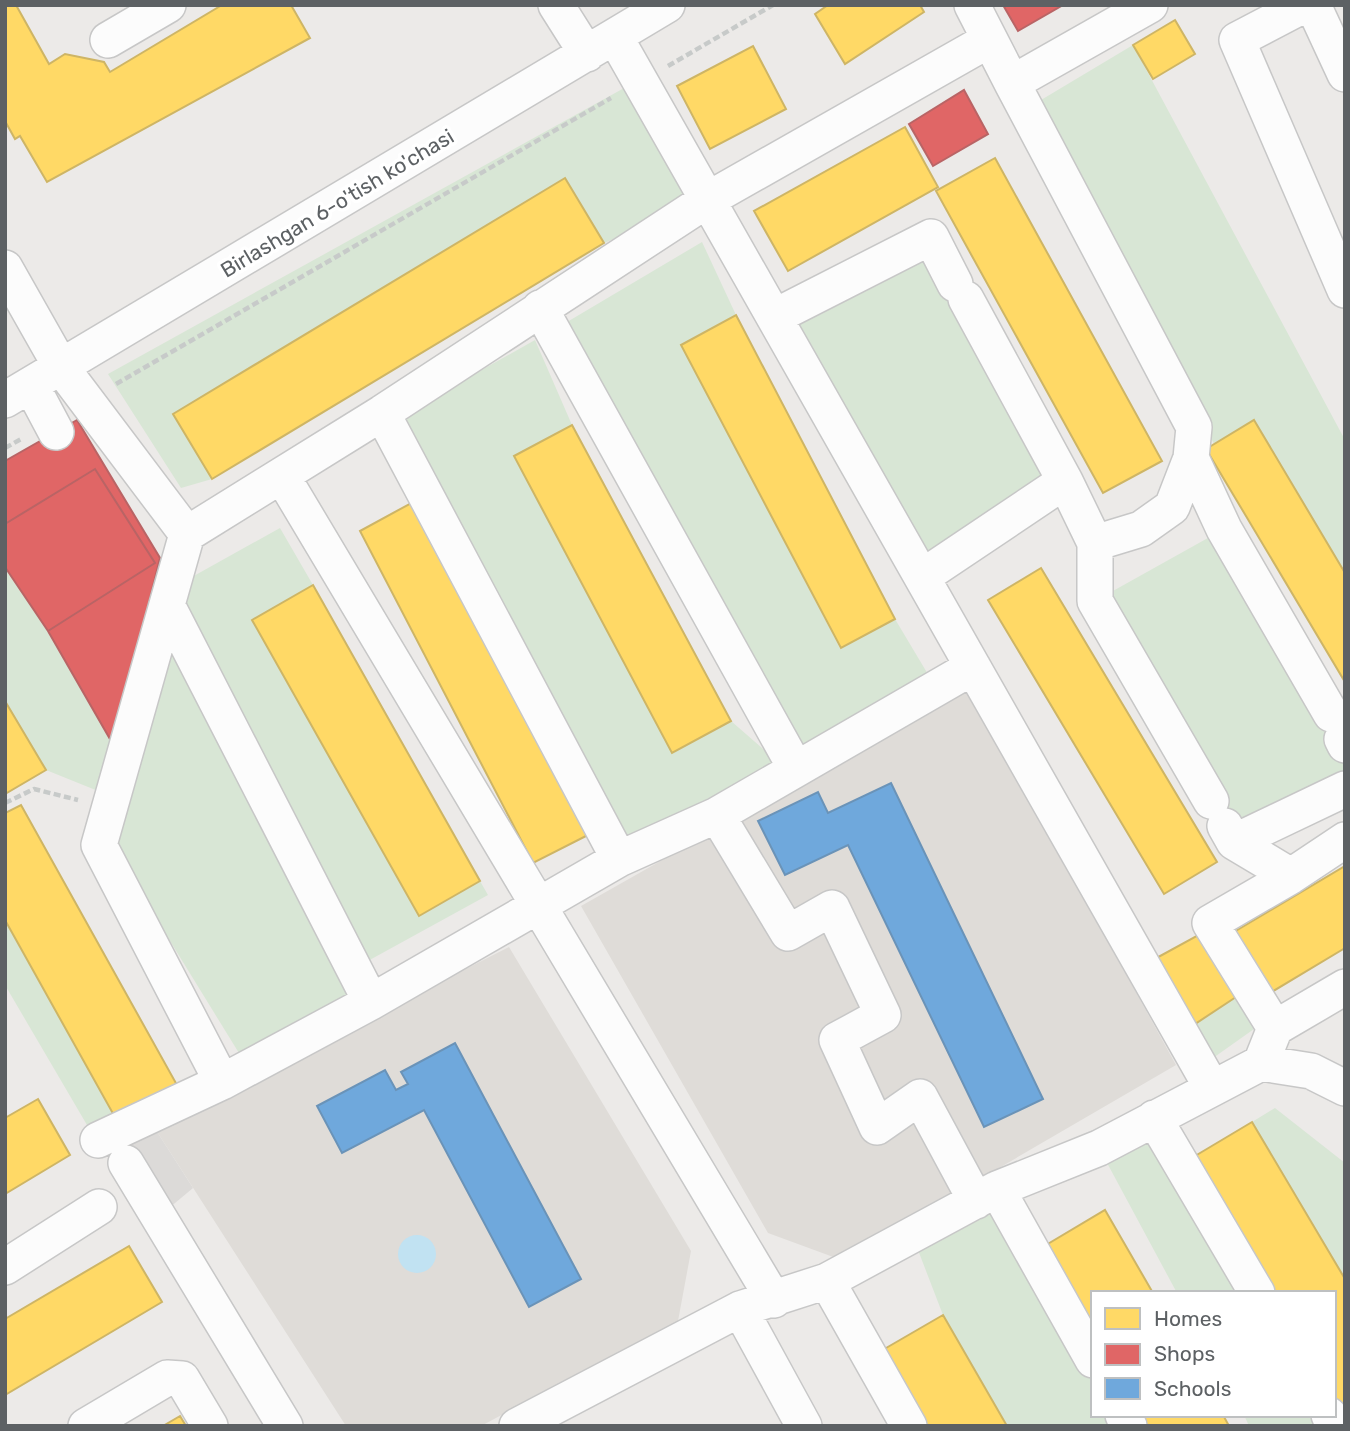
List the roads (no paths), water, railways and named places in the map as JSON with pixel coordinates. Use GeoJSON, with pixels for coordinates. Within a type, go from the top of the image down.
{"type":"FeatureCollection","features":[{"type":"Feature","properties":{"kind":"street"},"geometry":{"type":"LineString","coordinates":[[108,40],[168,5]]}},
{"type":"Feature","properties":{"kind":"street"},"geometry":{"type":"LineString","coordinates":[[556,5],[641,82],[1212,1088]]}},
{"type":"Feature","properties":{"kind":"street","name":"Birlashgan 6-o'tish ko'chasi"},"geometry":{"type":"LineString","coordinates":[[18,392],[667,5]]}},
{"type":"Feature","properties":{"kind":"street"},"geometry":{"type":"LineString","coordinates":[[972,5],[1194,427],[1191,458],[1172,506],[1141,529],[1095,542]]}},
{"type":"Feature","properties":{"kind":"street"},"geometry":{"type":"LineString","coordinates":[[1012,83],[1150,5]]}},
{"type":"Feature","properties":{"kind":"street"},"geometry":{"type":"LineString","coordinates":[[1304,5],[1237,40],[1345,290]]}},
{"type":"Feature","properties":{"kind":"street"},"geometry":{"type":"LineString","coordinates":[[1313,5],[1345,74]]}},
{"type":"Feature","properties":{"kind":"street"},"geometry":{"type":"LineString","coordinates":[[222,1082],[99,845],[187,534],[382,413],[707,200],[989,40]]}},
{"type":"Feature","properties":{"kind":"street"},"geometry":{"type":"LineString","coordinates":[[774,317],[931,237],[1065,481],[1095,542],[1095,601],[1221,819],[1291,876]]}},
{"type":"Feature","properties":{"kind":"street"},"geometry":{"type":"LineString","coordinates":[[5,268],[61,367],[87,401],[150,510],[187,534]]}},
{"type":"Feature","properties":{"kind":"street"},"geometry":{"type":"LineString","coordinates":[[540,308],[796,769]]}},
{"type":"Feature","properties":{"kind":"street"},"geometry":{"type":"LineString","coordinates":[[18,392],[53,427]]}},
{"type":"Feature","properties":{"kind":"street"},"geometry":{"type":"LineString","coordinates":[[382,413],[620,859]]}},
{"type":"Feature","properties":{"kind":"street"},"geometry":{"type":"LineString","coordinates":[[1191,458],[1224,529],[1339,733]]}},
{"type":"Feature","properties":{"kind":"street"},"geometry":{"type":"LineString","coordinates":[[282,476],[774,1300]]}},
{"type":"Feature","properties":{"kind":"street"},"geometry":{"type":"LineString","coordinates":[[922,577],[1065,481]]}},
{"type":"Feature","properties":{"kind":"street"},"geometry":{"type":"LineString","coordinates":[[167,605],[371,1002]]}},
{"type":"Feature","properties":{"kind":"street"},"geometry":{"type":"LineString","coordinates":[[99,1140],[222,1082],[371,1002],[521,917],[538,904],[620,859],[717,814],[973,667]]}},
{"type":"Feature","properties":{"kind":"street"},"geometry":{"type":"LineString","coordinates":[[1221,819],[1345,789]]}},
{"type":"Feature","properties":{"kind":"street"},"geometry":{"type":"LineString","coordinates":[[717,814],[788,933],[832,908],[883,1015],[837,1040],[877,1128],[920,1097],[987,1195],[1091,1357]]}},
{"type":"Feature","properties":{"kind":"street"},"geometry":{"type":"LineString","coordinates":[[1275,1028],[1210,923],[1291,876],[1345,840]]}},
{"type":"Feature","properties":{"kind":"street"},"geometry":{"type":"LineString","coordinates":[[1261,1063],[1275,1028],[1345,987]]}},
{"type":"Feature","properties":{"kind":"street"},"geometry":{"type":"LineString","coordinates":[[505,1423],[740,1309],[827,1282],[987,1195],[1099,1149],[1261,1063],[1311,1071],[1345,1088]]}},
{"type":"Feature","properties":{"kind":"street"},"geometry":{"type":"LineString","coordinates":[[1154,1118],[1256,1291]]}},
{"type":"Feature","properties":{"kind":"street"},"geometry":{"type":"LineString","coordinates":[[126,1163],[285,1426]]}},
{"type":"Feature","properties":{"kind":"street"},"geometry":{"type":"LineString","coordinates":[[5,1267],[99,1207]]}},
{"type":"Feature","properties":{"kind":"street"},"geometry":{"type":"LineString","coordinates":[[827,1282],[909,1426]]}},
{"type":"Feature","properties":{"kind":"street"},"geometry":{"type":"LineString","coordinates":[[740,1309],[804,1426]]}},
{"type":"Feature","properties":{"kind":"street"},"geometry":{"type":"LineString","coordinates":[[86,1426],[167,1377],[182,1379],[210,1426]]}},
{"type":"Feature","properties":{"kind":"water"},"geometry":{"type":"Polygon","coordinates":[[[417,1235],[431,1240],[436,1254],[431,1268],[417,1273],[403,1268],[398,1254],[403,1240],[417,1235]]]}}]}
